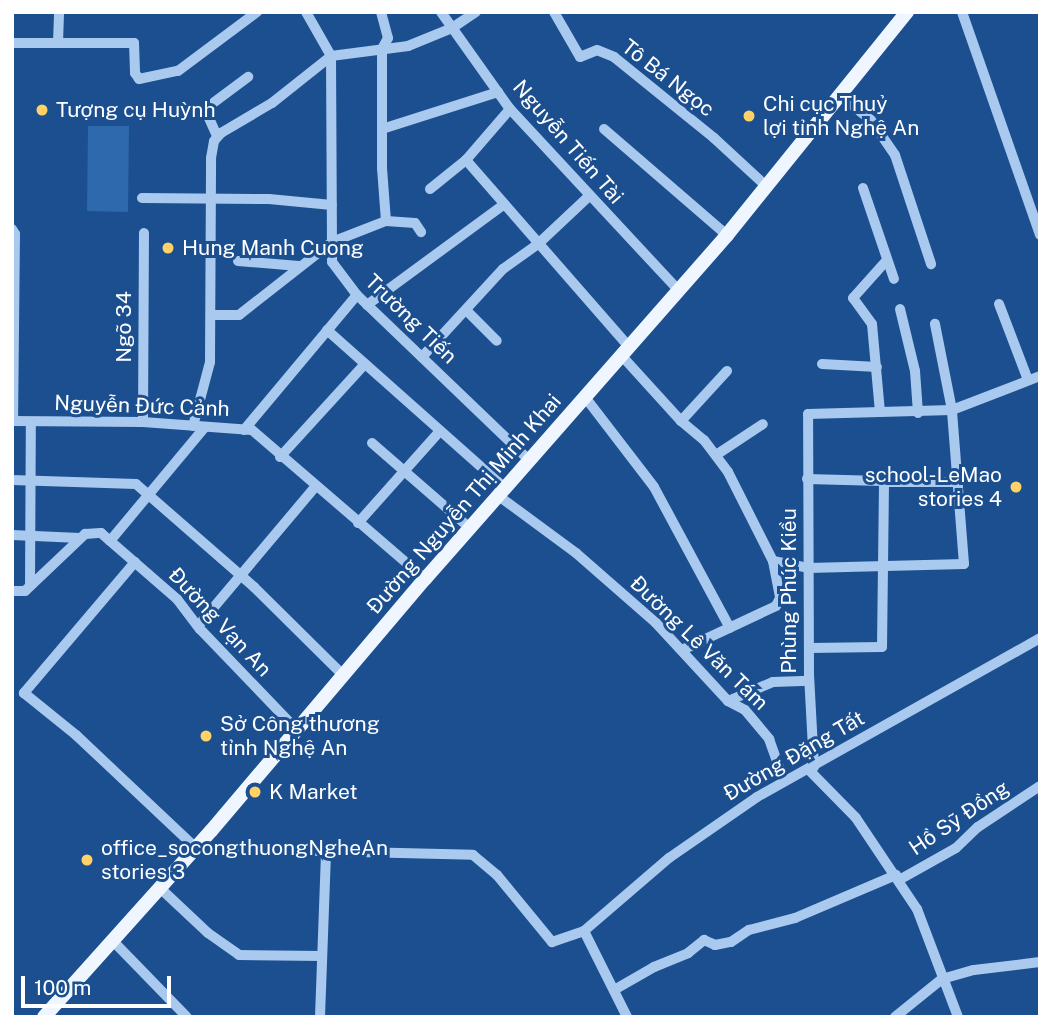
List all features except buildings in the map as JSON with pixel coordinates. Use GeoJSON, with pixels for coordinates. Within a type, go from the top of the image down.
{"type":"FeatureCollection","features":[{"type":"Feature","properties":{"kind":"main road","name":"Đường Nguyễn Thị Minh Khai"},"geometry":{"type":"LineString","coordinates":[[44,1017],[196,848],[425,579],[727,235],[907,12]]}},
{"type":"Feature","properties":{"kind":"street"},"geometry":{"type":"LineString","coordinates":[[58,12],[58,43]]}},
{"type":"Feature","properties":{"kind":"street"},"geometry":{"type":"LineString","coordinates":[[12,43],[134,43],[135,73],[139,79],[178,71],[216,39],[257,12]]}},
{"type":"Feature","properties":{"kind":"street","name":"Trường Tiến"},"geometry":{"type":"LineString","coordinates":[[306,12],[331,56],[332,262],[356,295],[530,461]]}},
{"type":"Feature","properties":{"kind":"street"},"geometry":{"type":"LineString","coordinates":[[381,12],[388,38],[382,49],[386,221]]}},
{"type":"Feature","properties":{"kind":"street","name":"Nguyễn Tiến Tài"},"geometry":{"type":"LineString","coordinates":[[441,12],[510,109],[588,197],[677,289]]}},
{"type":"Feature","properties":{"kind":"street"},"geometry":{"type":"LineString","coordinates":[[217,136],[272,103],[331,56],[408,46],[452,28],[476,12]]}},
{"type":"Feature","properties":{"kind":"street","name":"Tô Bá Ngọc"},"geometry":{"type":"LineString","coordinates":[[555,12],[580,57],[597,50],[614,57],[714,138],[766,186]]}},
{"type":"Feature","properties":{"kind":"street"},"geometry":{"type":"LineString","coordinates":[[962,12],[1040,235]]}},
{"type":"Feature","properties":{"kind":"street"},"geometry":{"type":"LineString","coordinates":[[12,591],[25,591],[85,534],[102,533],[110,541],[150,493],[199,426],[209,374],[211,158],[217,136],[205,109],[248,77]]}},
{"type":"Feature","properties":{"kind":"street"},"geometry":{"type":"LineString","coordinates":[[382,129],[498,92]]}},
{"type":"Feature","properties":{"kind":"street"},"geometry":{"type":"LineString","coordinates":[[841,96],[871,120],[895,155],[931,264]]}},
{"type":"Feature","properties":{"kind":"street"},"geometry":{"type":"LineString","coordinates":[[430,189],[466,160],[510,109]]}},
{"type":"Feature","properties":{"kind":"street"},"geometry":{"type":"LineString","coordinates":[[604,129],[727,235]]}},
{"type":"Feature","properties":{"kind":"street"},"geometry":{"type":"LineString","coordinates":[[466,160],[503,205],[561,266],[681,421],[704,440],[716,455],[728,472],[774,561],[780,598],[776,606],[682,650]]}},
{"type":"Feature","properties":{"kind":"street"},"geometry":{"type":"LineString","coordinates":[[863,188],[894,279]]}},
{"type":"Feature","properties":{"kind":"street"},"geometry":{"type":"LineString","coordinates":[[422,356],[467,312],[503,270],[538,244],[588,197]]}},
{"type":"Feature","properties":{"kind":"street"},"geometry":{"type":"LineString","coordinates":[[142,198],[269,199],[332,205]]}},
{"type":"Feature","properties":{"kind":"street"},"geometry":{"type":"LineString","coordinates":[[367,305],[503,205]]}},
{"type":"Feature","properties":{"kind":"street"},"geometry":{"type":"LineString","coordinates":[[211,315],[239,315],[332,242],[386,221],[415,223],[421,232]]}},
{"type":"Feature","properties":{"kind":"street"},"geometry":{"type":"LineString","coordinates":[[12,229],[15,234],[12,421]]}},
{"type":"Feature","properties":{"kind":"street","name":"Ngõ 34"},"geometry":{"type":"LineString","coordinates":[[143,422],[144,233]]}},
{"type":"Feature","properties":{"kind":"street"},"geometry":{"type":"LineString","coordinates":[[887,260],[853,298],[872,324],[880,412],[952,410],[1040,376]]}},
{"type":"Feature","properties":{"kind":"street"},"geometry":{"type":"LineString","coordinates":[[238,261],[299,266]]}},
{"type":"Feature","properties":{"kind":"street"},"geometry":{"type":"LineString","coordinates":[[244,429],[356,295]]}},
{"type":"Feature","properties":{"kind":"street"},"geometry":{"type":"LineString","coordinates":[[999,304],[1028,380]]}},
{"type":"Feature","properties":{"kind":"street"},"geometry":{"type":"LineString","coordinates":[[900,309],[915,371],[918,413]]}},
{"type":"Feature","properties":{"kind":"street"},"geometry":{"type":"LineString","coordinates":[[467,312],[497,341]]}},
{"type":"Feature","properties":{"kind":"street"},"geometry":{"type":"LineString","coordinates":[[774,561],[808,568],[964,564],[952,410],[935,324]]}},
{"type":"Feature","properties":{"kind":"street","name":"Đường Lê Văn Tám"},"geometry":{"type":"LineString","coordinates":[[327,330],[440,431],[503,493],[656,622],[728,701],[745,710],[769,739],[784,781]]}},
{"type":"Feature","properties":{"kind":"street"},"geometry":{"type":"LineString","coordinates":[[280,457],[365,364]]}},
{"type":"Feature","properties":{"kind":"street"},"geometry":{"type":"LineString","coordinates":[[822,364],[877,367]]}},
{"type":"Feature","properties":{"kind":"street"},"geometry":{"type":"LineString","coordinates":[[681,421],[727,371]]}},
{"type":"Feature","properties":{"kind":"street"},"geometry":{"type":"LineString","coordinates":[[585,397],[654,487],[730,628]]}},
{"type":"Feature","properties":{"kind":"street","name":"Phùng Phúc Kiều"},"geometry":{"type":"LineString","coordinates":[[811,769],[808,414],[880,412]]}},
{"type":"Feature","properties":{"kind":"street","name":"Nguyễn Đức Cảnh"},"geometry":{"type":"LineString","coordinates":[[12,421],[143,422],[252,430],[280,457],[425,579]]}},
{"type":"Feature","properties":{"kind":"street"},"geometry":{"type":"LineString","coordinates":[[30,586],[31,422]]}},
{"type":"Feature","properties":{"kind":"street"},"geometry":{"type":"LineString","coordinates":[[716,455],[763,424]]}},
{"type":"Feature","properties":{"kind":"street"},"geometry":{"type":"LineString","coordinates":[[358,523],[440,431]]}},
{"type":"Feature","properties":{"kind":"street"},"geometry":{"type":"LineString","coordinates":[[372,443],[471,529]]}},
{"type":"Feature","properties":{"kind":"street"},"geometry":{"type":"LineString","coordinates":[[807,479],[959,482]]}},
{"type":"Feature","properties":{"kind":"street"},"geometry":{"type":"LineString","coordinates":[[12,480],[136,484],[150,493],[202,544],[240,575],[344,675]]}},
{"type":"Feature","properties":{"kind":"street"},"geometry":{"type":"LineString","coordinates":[[810,648],[882,647],[884,482]]}},
{"type":"Feature","properties":{"kind":"street"},"geometry":{"type":"LineString","coordinates":[[198,626],[315,487]]}},
{"type":"Feature","properties":{"kind":"street"},"geometry":{"type":"LineString","coordinates":[[12,535],[80,538]]}},
{"type":"Feature","properties":{"kind":"street","name":"Đường Vạn An"},"geometry":{"type":"LineString","coordinates":[[110,541],[177,598],[198,626],[297,730]]}},
{"type":"Feature","properties":{"kind":"street"},"geometry":{"type":"LineString","coordinates":[[135,562],[24,693],[76,735],[196,848],[473,855],[497,875],[552,942],[584,931],[627,1017]]}},
{"type":"Feature","properties":{"kind":"street","name":"Đường Đặng Tất"},"geometry":{"type":"LineString","coordinates":[[584,931],[669,858],[784,781],[811,769],[1040,638]]}},
{"type":"Feature","properties":{"kind":"street"},"geometry":{"type":"LineString","coordinates":[[728,701],[767,683],[809,681]]}},
{"type":"Feature","properties":{"kind":"street"},"geometry":{"type":"LineString","coordinates":[[811,769],[856,818],[917,909],[958,1017]]}},
{"type":"Feature","properties":{"kind":"street","name":"Hồ Sỹ Đồng"},"geometry":{"type":"LineString","coordinates":[[614,990],[654,967],[688,953],[704,940],[715,945],[731,942],[749,930],[795,918],[897,877],[956,848],[978,827],[1040,786]]}},
{"type":"Feature","properties":{"kind":"street"},"geometry":{"type":"LineString","coordinates":[[320,1017],[326,851]]}},
{"type":"Feature","properties":{"kind":"street"},"geometry":{"type":"LineString","coordinates":[[160,888],[208,933],[239,955],[322,956]]}},
{"type":"Feature","properties":{"kind":"street"},"geometry":{"type":"LineString","coordinates":[[112,940],[187,1017]]}},
{"type":"Feature","properties":{"kind":"street"},"geometry":{"type":"LineString","coordinates":[[895,1017],[942,979],[974,970],[1040,962]]}},
{"type":"Feature","properties":{"kind":"shaded area"},"geometry":{"type":"Polygon","coordinates":[[[88,126],[129,126],[128,212],[87,211],[88,126]]]}},
{"type":"Feature","properties":{"kind":"place","name":"Tượng cụ Huỳnh"},"geometry":{"type":"Point","coordinates":[42,110]}},
{"type":"Feature","properties":{"kind":"place","name":"Chi cục Thuỷ lợi tỉnh Nghệ An"},"geometry":{"type":"Point","coordinates":[749,116]}},
{"type":"Feature","properties":{"kind":"place","name":"Hung Manh Cuong"},"geometry":{"type":"Point","coordinates":[168,248]}},
{"type":"Feature","properties":{"kind":"place","name":"school-LeMao stories 4"},"geometry":{"type":"Point","coordinates":[1016,487]}},
{"type":"Feature","properties":{"kind":"place","name":"Sở Công thương tỉnh Nghệ An"},"geometry":{"type":"Point","coordinates":[206,736]}},
{"type":"Feature","properties":{"kind":"place","name":"K Market"},"geometry":{"type":"Point","coordinates":[255,792]}},
{"type":"Feature","properties":{"kind":"place","name":"office_socongthuongNgheAn stories 3"},"geometry":{"type":"Point","coordinates":[87,860]}}]}
